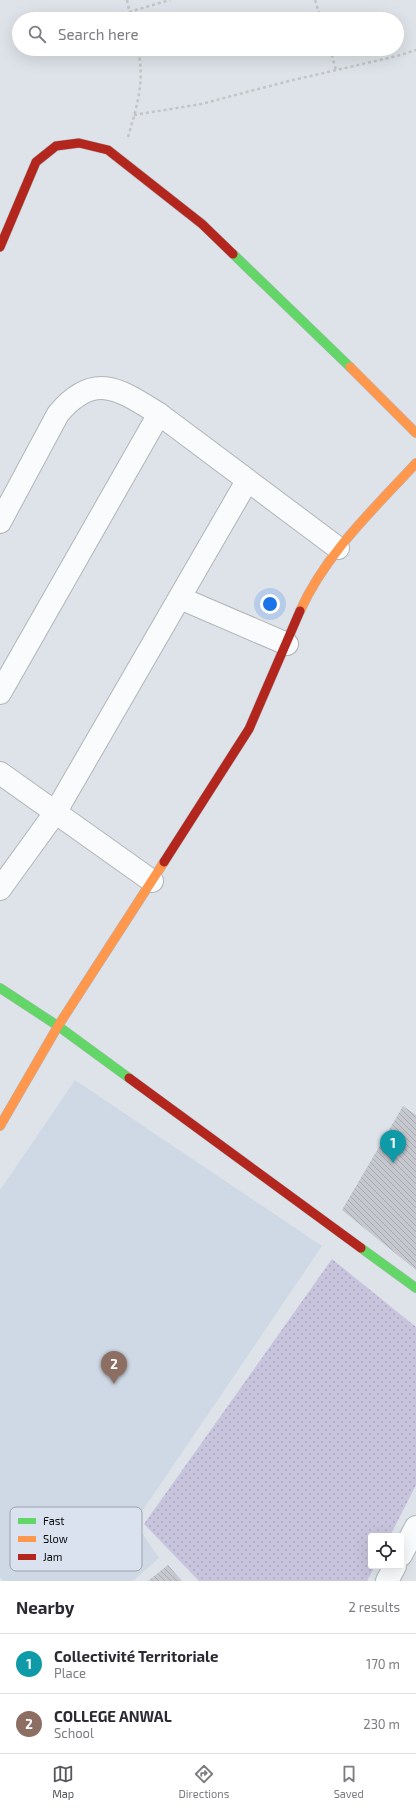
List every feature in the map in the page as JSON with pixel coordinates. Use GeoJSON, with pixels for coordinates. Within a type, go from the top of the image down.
{"type":"FeatureCollection","features":[{"type":"Feature","properties":{"kind":"street"},"geometry":{"type":"LineString","coordinates":[[0,247],[36,162],[56,146],[79,143],[108,150],[202,224],[307,324],[416,433]]}},
{"type":"Feature","properties":{"kind":"street"},"geometry":{"type":"LineString","coordinates":[[0,522],[58,414],[67,403],[80,393],[94,388],[110,388],[132,397],[159,414],[338,548]]}},
{"type":"Feature","properties":{"kind":"street"},"geometry":{"type":"LineString","coordinates":[[0,693],[159,414]]}},
{"type":"Feature","properties":{"kind":"street"},"geometry":{"type":"LineString","coordinates":[[0,1126],[58,1026],[249,729],[305,602],[338,548],[416,464]]}},
{"type":"Feature","properties":{"kind":"street"},"geometry":{"type":"LineString","coordinates":[[0,889],[55,813],[247,481]]}},
{"type":"Feature","properties":{"kind":"street"},"geometry":{"type":"LineString","coordinates":[[180,598],[287,644]]}},
{"type":"Feature","properties":{"kind":"street"},"geometry":{"type":"LineString","coordinates":[[0,773],[152,881]]}},
{"type":"Feature","properties":{"kind":"street"},"geometry":{"type":"LineString","coordinates":[[0,988],[58,1026],[416,1288]]}},
{"type":"Feature","properties":{"kind":"street"},"geometry":{"type":"LineString","coordinates":[[404,1549],[416,1527]]}},
{"type":"Feature","properties":{"kind":"street"},"geometry":{"type":"LineString","coordinates":[[387,1581],[393,1569]]}},
{"type":"Feature","properties":{"kind":"path"},"geometry":{"type":"LineString","coordinates":[[127,0],[129,12],[170,0]]}},
{"type":"Feature","properties":{"kind":"path"},"geometry":{"type":"LineString","coordinates":[[315,0],[319,12]]}},
{"type":"Feature","properties":{"kind":"path"},"geometry":{"type":"LineString","coordinates":[[404,54],[416,50]]}},
{"type":"Feature","properties":{"kind":"path"},"geometry":{"type":"LineString","coordinates":[[121,160],[140,98],[141,77],[139,56]]}},
{"type":"Feature","properties":{"kind":"path"},"geometry":{"type":"LineString","coordinates":[[332,56],[336,70]]}},
{"type":"Feature","properties":{"kind":"path"},"geometry":{"type":"LineString","coordinates":[[134,115],[201,104],[397,56]]}},
{"type":"Feature","properties":{"kind":"shaded area"},"geometry":{"type":"Polygon","coordinates":[[[75,1080],[322,1246],[142,1512],[142,1507],[10,1507],[10,1571],[142,1571],[142,1532],[159,1558],[133,1581],[3,1581],[0,1577],[0,1190],[75,1080]]]}},
{"type":"Feature","properties":{"kind":"shaded area"},"geometry":{"type":"Polygon","coordinates":[[[332,1259],[416,1327],[416,1485],[392,1533],[368,1533],[368,1569],[373,1569],[367,1581],[199,1581],[144,1524],[332,1259]]]}},
{"type":"Feature","properties":{"kind":"building"},"geometry":{"type":"Polygon","coordinates":[[[403,1106],[416,1115],[416,1270],[342,1210],[403,1106]]]}},
{"type":"Feature","properties":{"kind":"building"},"geometry":{"type":"Polygon","coordinates":[[[168,1565],[182,1581],[148,1581],[168,1565]]]}},
{"type":"Feature","properties":{"kind":"traffic: fast"},"geometry":{"type":"LineString","coordinates":[[233,254],[350,367]]}},
{"type":"Feature","properties":{"kind":"traffic: fast"},"geometry":{"type":"LineString","coordinates":[[0,988],[58,1026],[129,1078]]}},
{"type":"Feature","properties":{"kind":"traffic: fast"},"geometry":{"type":"LineString","coordinates":[[361,1248],[416,1288]]}},
{"type":"Feature","properties":{"kind":"traffic: slow"},"geometry":{"type":"LineString","coordinates":[[350,367],[416,433]]}},
{"type":"Feature","properties":{"kind":"traffic: slow"},"geometry":{"type":"LineString","coordinates":[[300,611],[323,570],[337,551],[352,532],[416,463]]}},
{"type":"Feature","properties":{"kind":"traffic: slow"},"geometry":{"type":"LineString","coordinates":[[0,1126],[58,1026],[164,862]]}},
{"type":"Feature","properties":{"kind":"traffic: jam"},"geometry":{"type":"LineString","coordinates":[[0,247],[36,162],[56,146],[79,143],[108,150],[202,224],[233,254]]}},
{"type":"Feature","properties":{"kind":"traffic: jam"},"geometry":{"type":"LineString","coordinates":[[164,862],[249,729],[300,611]]}},
{"type":"Feature","properties":{"kind":"traffic: jam"},"geometry":{"type":"LineString","coordinates":[[129,1078],[361,1248]]}},
{"type":"Feature","properties":{"kind":"place","name":"Collectivité Territoriale"},"geometry":{"type":"Point","coordinates":[393,1163]}},
{"type":"Feature","properties":{"kind":"place","name":"COLLEGE ANWAL"},"geometry":{"type":"Point","coordinates":[114,1384]}}]}
